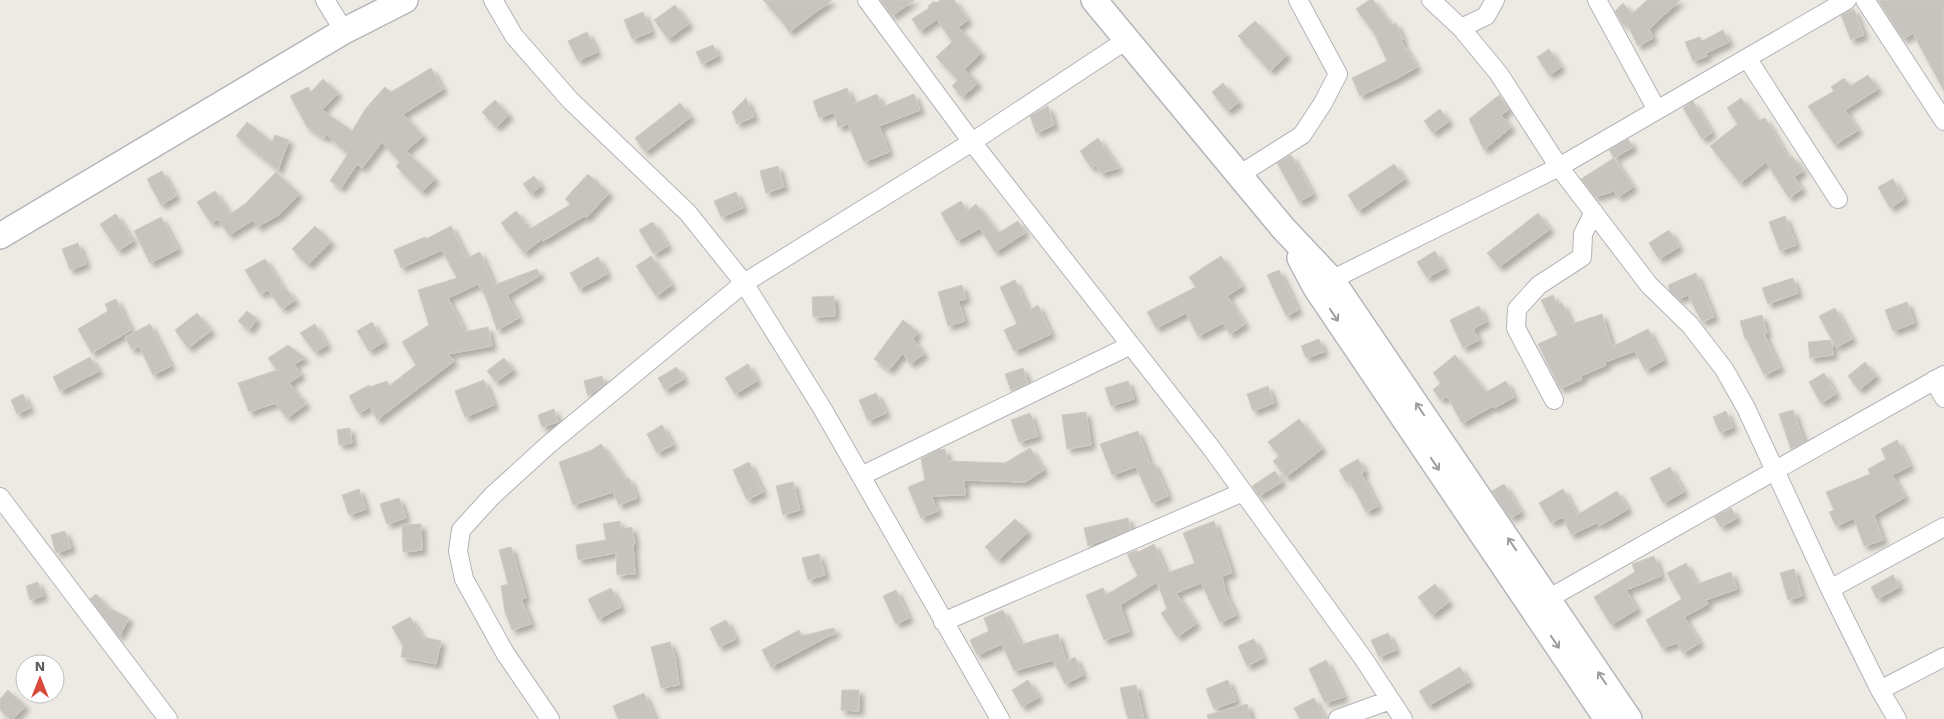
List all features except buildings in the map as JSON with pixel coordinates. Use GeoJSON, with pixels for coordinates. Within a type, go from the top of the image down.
{"type":"FeatureCollection","features":[{"type":"Feature","properties":{"kind":"main road"},"geometry":{"type":"LineString","coordinates":[[0,236],[344,32],[405,0]]}},
{"type":"Feature","properties":{"kind":"main road"},"geometry":{"type":"LineString","coordinates":[[1094,0],[1283,228],[1324,284],[1541,603],[1630,719]]}},
{"type":"Feature","properties":{"kind":"main road"},"geometry":{"type":"LineString","coordinates":[[1541,603],[1607,719]]}},
{"type":"Feature","properties":{"kind":"street"},"geometry":{"type":"LineString","coordinates":[[324,0],[344,32]]}},
{"type":"Feature","properties":{"kind":"street"},"geometry":{"type":"LineString","coordinates":[[493,0],[514,36],[570,100],[688,213],[744,283],[822,408],[1000,719]]}},
{"type":"Feature","properties":{"kind":"street"},"geometry":{"type":"LineString","coordinates":[[867,0],[972,142],[1212,449],[1357,650],[1403,719]]}},
{"type":"Feature","properties":{"kind":"street"},"geometry":{"type":"LineString","coordinates":[[1239,175],[1302,135],[1323,103],[1338,74],[1298,0]]}},
{"type":"Feature","properties":{"kind":"street"},"geometry":{"type":"LineString","coordinates":[[1431,0],[1461,28],[1499,74],[1559,167],[1650,286],[1690,325],[1724,369],[1746,408],[1830,590],[1880,690],[1897,719]]}},
{"type":"Feature","properties":{"kind":"street"},"geometry":{"type":"LineString","coordinates":[[1461,28],[1486,16],[1495,0]]}},
{"type":"Feature","properties":{"kind":"street"},"geometry":{"type":"LineString","coordinates":[[1597,0],[1657,110]]}},
{"type":"Feature","properties":{"kind":"street"},"geometry":{"type":"LineString","coordinates":[[1324,284],[1559,167],[1847,0]]}},
{"type":"Feature","properties":{"kind":"street"},"geometry":{"type":"LineString","coordinates":[[1865,0],[1944,121]]}},
{"type":"Feature","properties":{"kind":"street"},"geometry":{"type":"LineString","coordinates":[[550,719],[505,653],[464,579],[458,551],[461,530],[492,496],[548,445],[744,283],[972,142],[1128,39]]}},
{"type":"Feature","properties":{"kind":"street"},"geometry":{"type":"LineString","coordinates":[[1747,58],[1838,199]]}},
{"type":"Feature","properties":{"kind":"street"},"geometry":{"type":"LineString","coordinates":[[1554,400],[1516,328],[1517,309],[1539,285],[1582,257],[1583,234],[1594,212]]}},
{"type":"Feature","properties":{"kind":"street"},"geometry":{"type":"LineString","coordinates":[[860,476],[1131,345]]}},
{"type":"Feature","properties":{"kind":"street"},"geometry":{"type":"LineString","coordinates":[[1541,603],[1939,377],[1944,398]]}},
{"type":"Feature","properties":{"kind":"street"},"geometry":{"type":"LineString","coordinates":[[943,622],[1243,492]]}},
{"type":"Feature","properties":{"kind":"street"},"geometry":{"type":"LineString","coordinates":[[1,501],[168,719]]}},
{"type":"Feature","properties":{"kind":"street"},"geometry":{"type":"LineString","coordinates":[[1830,590],[1944,527]]}},
{"type":"Feature","properties":{"kind":"street"},"geometry":{"type":"LineString","coordinates":[[1880,690],[1944,658]]}},
{"type":"Feature","properties":{"kind":"street"},"geometry":{"type":"LineString","coordinates":[[1338,719],[1390,700]]}}]}
